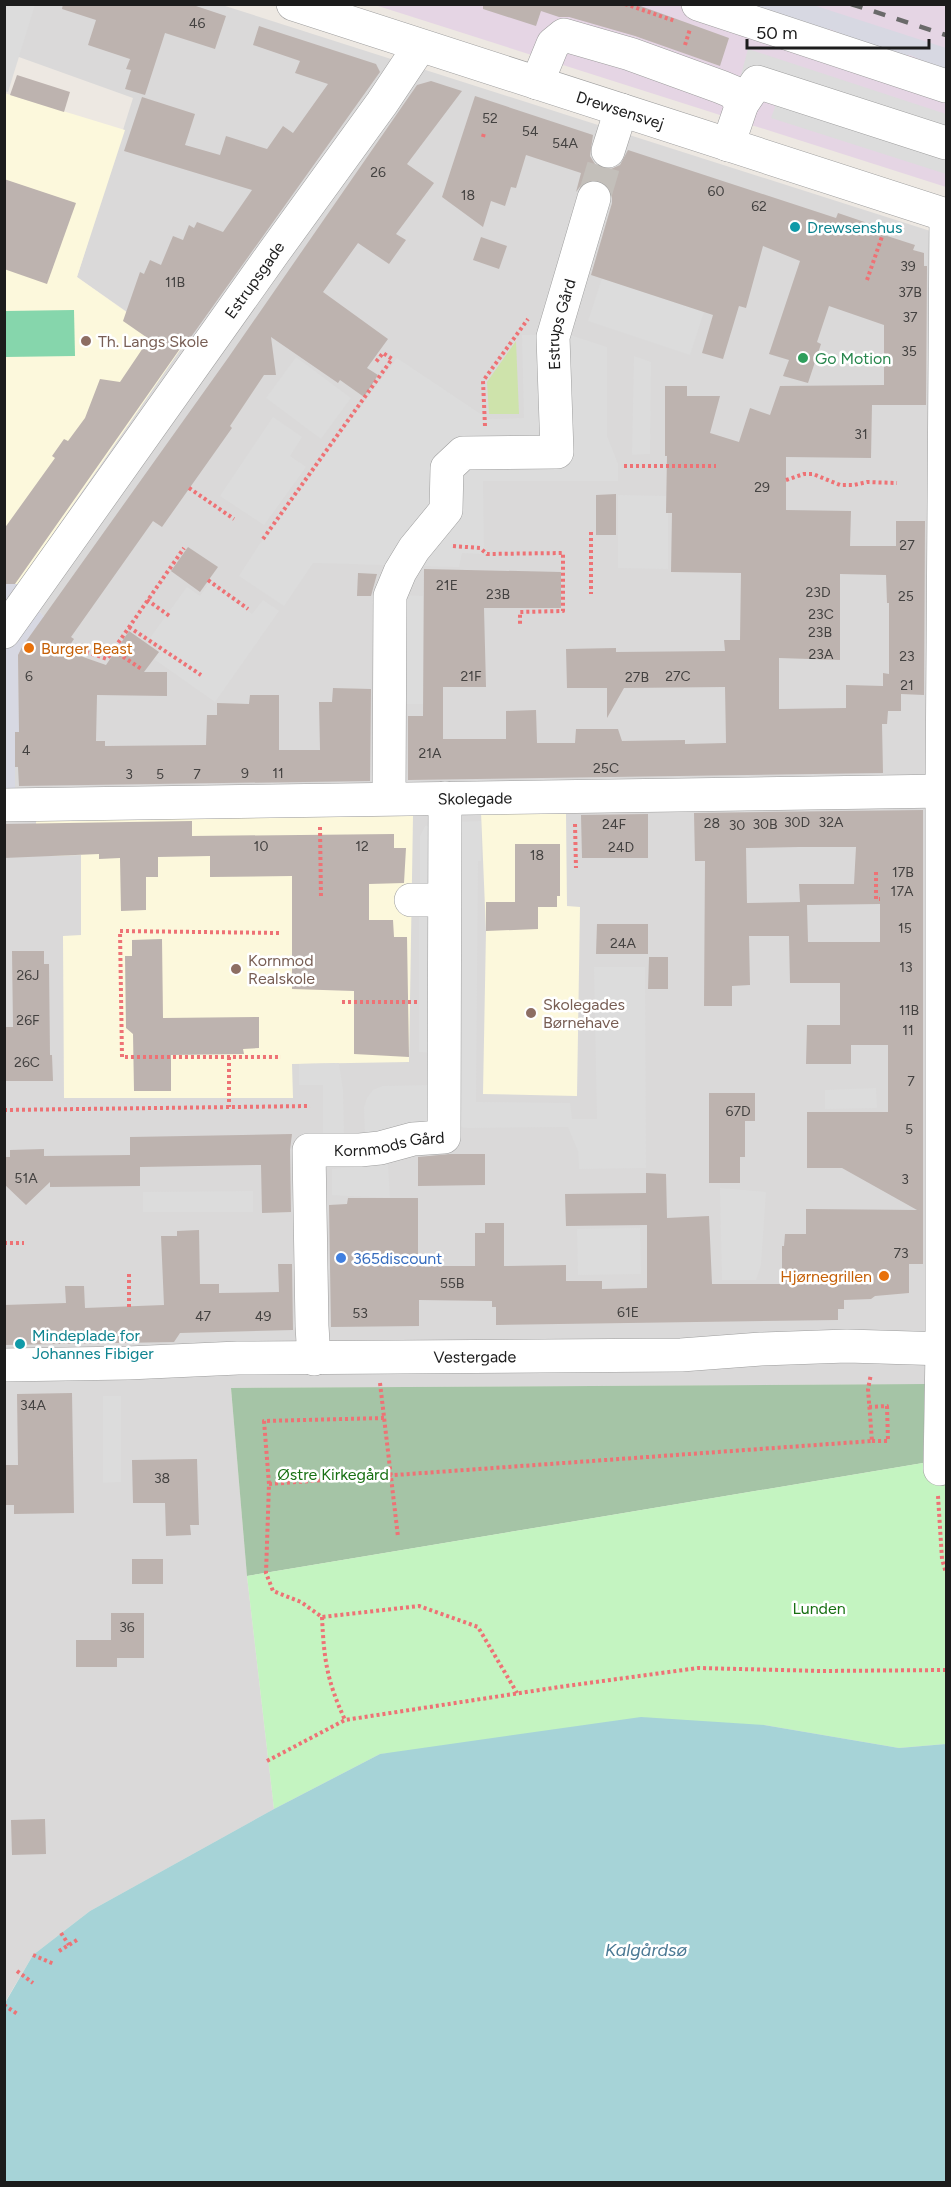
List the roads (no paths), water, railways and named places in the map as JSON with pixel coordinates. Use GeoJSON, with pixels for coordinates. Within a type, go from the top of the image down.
{"type":"FeatureCollection","features":[{"type":"Feature","properties":{"kind":"street","name":"Drewsensvej"},"geometry":{"type":"LineString","coordinates":[[292,4],[946,215]]}},
{"type":"Feature","properties":{"kind":"street"},"geometry":{"type":"LineString","coordinates":[[690,18],[946,86]]}},
{"type":"Feature","properties":{"kind":"street"},"geometry":{"type":"LineString","coordinates":[[537,83],[553,44],[564,35],[630,54],[733,92],[742,104]]}},
{"type":"Feature","properties":{"kind":"street","name":"Estrupsgade"},"geometry":{"type":"LineString","coordinates":[[4,632],[14,601],[382,103],[420,46]]}},
{"type":"Feature","properties":{"kind":"street"},"geometry":{"type":"LineString","coordinates":[[729,145],[742,104],[757,82],[946,143]]}},
{"type":"Feature","properties":{"kind":"street"},"geometry":{"type":"LineString","coordinates":[[608,151],[621,110]]}},
{"type":"Feature","properties":{"kind":"street","name":"Estrups Gård"},"geometry":{"type":"LineString","coordinates":[[389,798],[390,596],[400,572],[414,549],[446,510],[447,468],[463,453],[557,452],[553,337],[556,295],[594,198]]}},
{"type":"Feature","properties":{"kind":"street"},"geometry":{"type":"LineString","coordinates":[[940,1469],[944,1349],[944,791],[937,340],[946,215]]}},
{"type":"Feature","properties":{"kind":"street","name":"Skolegade"},"geometry":{"type":"LineString","coordinates":[[4,805],[944,791]]}},
{"type":"Feature","properties":{"kind":"street","name":"Kornmods Gård"},"geometry":{"type":"LineString","coordinates":[[314,1359],[309,1150],[360,1150],[380,1148],[413,1139],[444,1137],[445,798]]}},
{"type":"Feature","properties":{"kind":"street"},"geometry":{"type":"LineString","coordinates":[[411,900],[444,900]]}},
{"type":"Feature","properties":{"kind":"street","name":"Vestergade"},"geometry":{"type":"LineString","coordinates":[[4,1365],[238,1358],[681,1355],[761,1349],[886,1347],[944,1349]]}},
{"type":"Feature","properties":{"kind":"water","name":"Kalgårdsø"},"geometry":{"type":"Polygon","coordinates":[[[641,1717],[764,1725],[899,1748],[946,1744],[946,2182],[5,2182],[5,2003],[33,1955],[90,1911],[274,1809],[380,1754],[641,1717]]]}},
{"type":"Feature","properties":{"kind":"tunnel"},"geometry":{"type":"LineString","coordinates":[[594,198],[608,151]]}},
{"type":"Feature","properties":{"kind":"railway"},"geometry":{"type":"LineString","coordinates":[[851,4],[946,35]]}},
{"type":"Feature","properties":{"kind":"place","name":"Drewsenshus"},"geometry":{"type":"Point","coordinates":[795,227]}},
{"type":"Feature","properties":{"kind":"place","name":"Th. Langs Skole"},"geometry":{"type":"Point","coordinates":[86,341]}},
{"type":"Feature","properties":{"kind":"place","name":"Go Motion"},"geometry":{"type":"Point","coordinates":[803,358]}},
{"type":"Feature","properties":{"kind":"place","name":"Burger Beast"},"geometry":{"type":"Point","coordinates":[29,648]}},
{"type":"Feature","properties":{"kind":"place","name":"Kornmod Realskole"},"geometry":{"type":"Point","coordinates":[236,969]}},
{"type":"Feature","properties":{"kind":"place","name":"Skolegades Børnehave"},"geometry":{"type":"Point","coordinates":[531,1013]}},
{"type":"Feature","properties":{"kind":"place","name":"365discount"},"geometry":{"type":"Point","coordinates":[341,1258]}},
{"type":"Feature","properties":{"kind":"place","name":"Hjørnegrillen"},"geometry":{"type":"Point","coordinates":[884,1276]}},
{"type":"Feature","properties":{"kind":"place","name":"Mindeplade for Johannes Fibiger"},"geometry":{"type":"Point","coordinates":[20,1344]}},
{"type":"Feature","properties":{"kind":"park label","name":"Østre Kirkegård"},"geometry":{"type":"Point","coordinates":[333,1474]}},
{"type":"Feature","properties":{"kind":"park label","name":"Lunden"},"geometry":{"type":"Point","coordinates":[819,1608]}}]}
